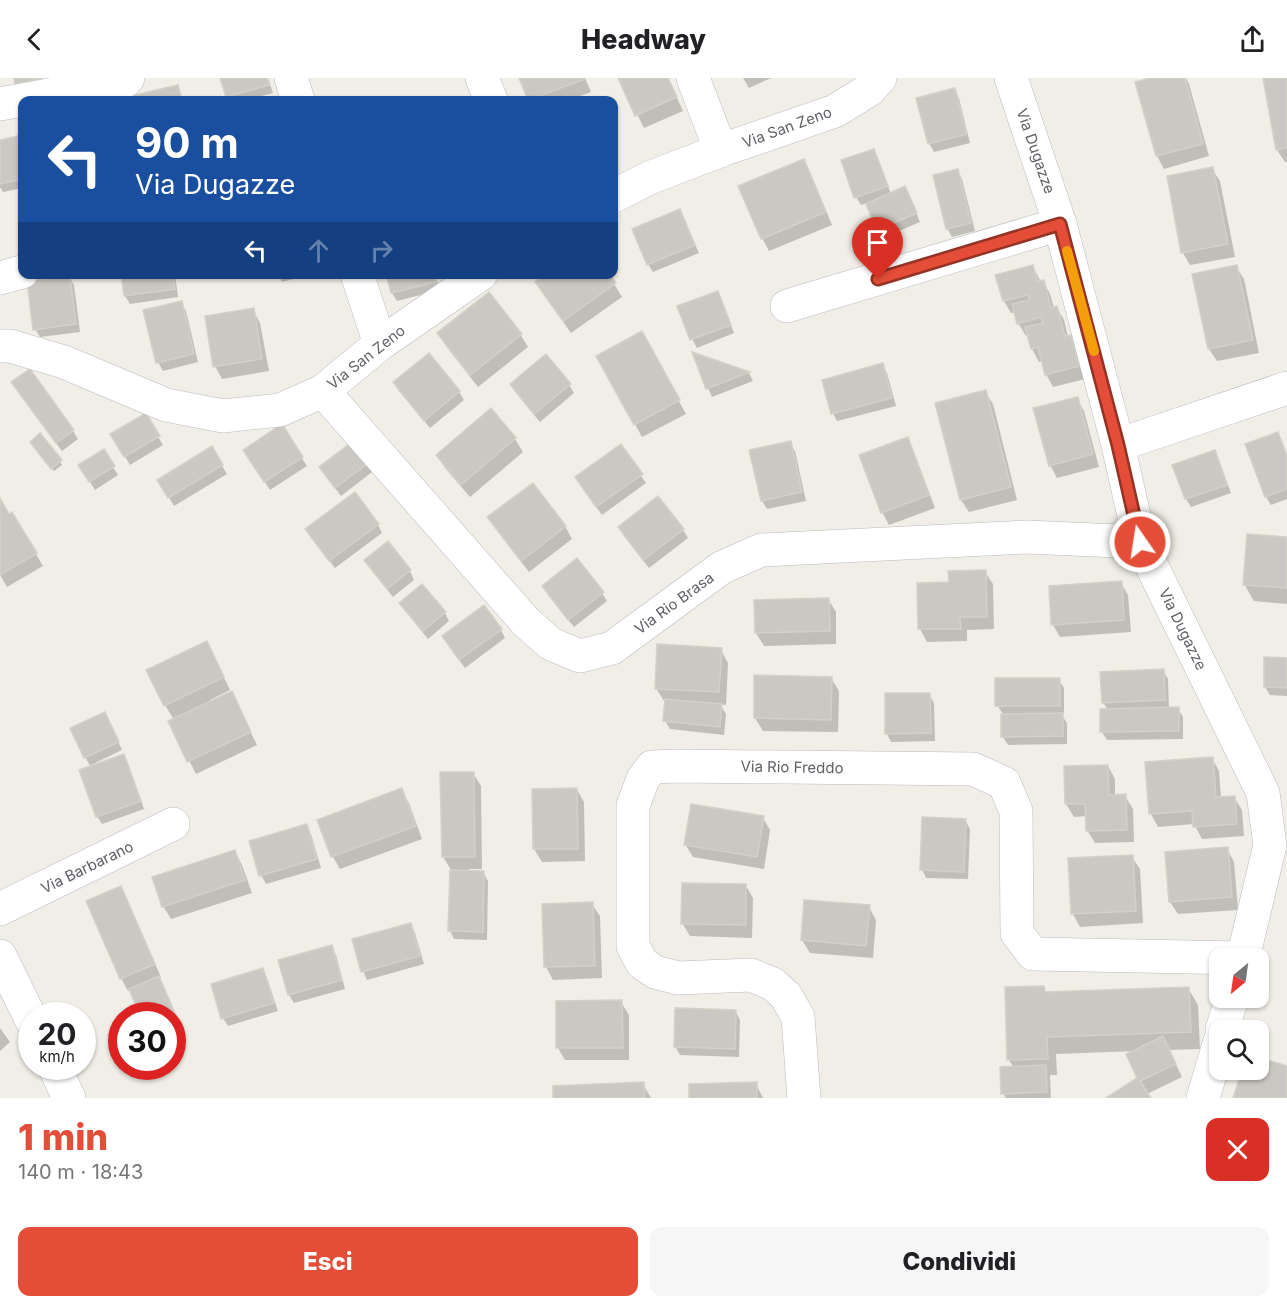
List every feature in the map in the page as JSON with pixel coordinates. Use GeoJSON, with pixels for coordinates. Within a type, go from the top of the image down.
{"type":"FeatureCollection","features":[{"type":"Feature","properties":{"kind":"street"},"geometry":{"type":"LineString","coordinates":[[43,96],[125,81],[128,78]]}},
{"type":"Feature","properties":{"kind":"street"},"geometry":{"type":"LineString","coordinates":[[291,78],[297,96]]}},
{"type":"Feature","properties":{"kind":"street"},"geometry":{"type":"LineString","coordinates":[[482,78],[489,96]]}},
{"type":"Feature","properties":{"kind":"street"},"geometry":{"type":"LineString","coordinates":[[693,78],[721,151]]}},
{"type":"Feature","properties":{"kind":"street","name":"Via San Zeno"},"geometry":{"type":"LineString","coordinates":[[618,194],[649,178],[835,111],[869,90],[880,78]]}},
{"type":"Feature","properties":{"kind":"street","name":"Via Dugazze"},"geometry":{"type":"LineString","coordinates":[[1011,78],[1060,224],[1118,445],[1140,542],[1275,792],[1270,845],[1245,948]]}},
{"type":"Feature","properties":{"kind":"street"},"geometry":{"type":"LineString","coordinates":[[0,104],[18,101]]}},
{"type":"Feature","properties":{"kind":"street"},"geometry":{"type":"LineString","coordinates":[[787,306],[1060,224]]}},
{"type":"Feature","properties":{"kind":"street"},"geometry":{"type":"LineString","coordinates":[[0,278],[18,273]]}},
{"type":"Feature","properties":{"kind":"street"},"geometry":{"type":"LineString","coordinates":[[359,279],[380,344]]}},
{"type":"Feature","properties":{"kind":"street","name":"Via San Zeno"},"geometry":{"type":"LineString","coordinates":[[0,346],[10,346],[64,362],[166,405],[224,416],[280,410],[323,391],[380,344],[474,279]]}},
{"type":"Feature","properties":{"kind":"street"},"geometry":{"type":"LineString","coordinates":[[1118,445],[1287,388]]}},
{"type":"Feature","properties":{"kind":"street","name":"Via Rio Brasa"},"geometry":{"type":"LineString","coordinates":[[323,391],[526,622],[551,644],[580,656],[612,648],[722,568],[761,550],[1028,537],[1140,542]]}},
{"type":"Feature","properties":{"kind":"street","name":"Via Rio Freddo"},"geometry":{"type":"LineString","coordinates":[[804,1098],[798,1017],[786,996],[773,984],[751,975],[678,978],[655,972],[642,963],[633,946],[633,806],[643,779],[652,767],[973,769],[1004,783],[1016,812],[1017,933],[1033,954],[1209,957]]}},
{"type":"Feature","properties":{"kind":"street","name":"Via Barbarano"},"geometry":{"type":"LineString","coordinates":[[0,909],[173,824]]}},
{"type":"Feature","properties":{"kind":"street"},"geometry":{"type":"LineString","coordinates":[[0,956],[23,1002]]}},
{"type":"Feature","properties":{"kind":"street"},"geometry":{"type":"LineString","coordinates":[[1203,1098],[1209,1078]]}},
{"type":"Feature","properties":{"kind":"street"},"geometry":{"type":"LineString","coordinates":[[61,1080],[69,1098]]}},
{"type":"Feature","properties":{"kind":"building"},"geometry":{"type":"Polygon","coordinates":[[[14,78],[43,78],[15,84],[14,78]]]}},
{"type":"Feature","properties":{"kind":"building"},"geometry":{"type":"Polygon","coordinates":[[[220,78],[267,78],[269,85],[226,96],[220,78]]]}},
{"type":"Feature","properties":{"kind":"building"},"geometry":{"type":"Polygon","coordinates":[[[519,78],[585,78],[539,96],[526,96],[519,78]]]}},
{"type":"Feature","properties":{"kind":"building"},"geometry":{"type":"Polygon","coordinates":[[[618,78],[668,78],[677,97],[635,116],[618,78]]]}},
{"type":"Feature","properties":{"kind":"building"},"geometry":{"type":"Polygon","coordinates":[[[1151,78],[1185,78],[1203,144],[1156,156],[1135,82],[1151,78]]]}},
{"type":"Feature","properties":{"kind":"building"},"geometry":{"type":"Polygon","coordinates":[[[1263,78],[1287,78],[1287,148],[1276,150],[1263,78]]]}},
{"type":"Feature","properties":{"kind":"building"},"geometry":{"type":"Polygon","coordinates":[[[178,85],[181,96],[131,96],[178,85]]]}},
{"type":"Feature","properties":{"kind":"building"},"geometry":{"type":"Polygon","coordinates":[[[955,88],[967,134],[928,144],[916,98],[955,88]]]}},
{"type":"Feature","properties":{"kind":"building"},"geometry":{"type":"Polygon","coordinates":[[[18,136],[18,180],[0,184],[0,140],[18,136]]]}},
{"type":"Feature","properties":{"kind":"building"},"geometry":{"type":"Polygon","coordinates":[[[874,149],[888,186],[854,198],[841,160],[874,149]]]}},
{"type":"Feature","properties":{"kind":"building"},"geometry":{"type":"Polygon","coordinates":[[[804,159],[826,212],[761,239],[738,186],[804,159]]]}},
{"type":"Feature","properties":{"kind":"building"},"geometry":{"type":"Polygon","coordinates":[[[1213,167],[1228,244],[1181,253],[1167,176],[1213,167]]]}},
{"type":"Feature","properties":{"kind":"building"},"geometry":{"type":"Polygon","coordinates":[[[958,169],[971,223],[946,229],[933,175],[958,169]]]}},
{"type":"Feature","properties":{"kind":"building"},"geometry":{"type":"Polygon","coordinates":[[[905,186],[917,213],[877,230],[866,204],[905,186]]]}},
{"type":"Feature","properties":{"kind":"building"},"geometry":{"type":"Polygon","coordinates":[[[680,209],[695,245],[647,265],[632,229],[680,209]]]}},
{"type":"Feature","properties":{"kind":"building"},"geometry":{"type":"Polygon","coordinates":[[[1033,265],[1037,281],[1044,280],[1051,308],[1057,306],[1065,336],[1071,335],[1079,366],[1045,375],[1038,347],[1031,349],[1025,327],[1043,323],[1041,317],[1017,324],[1012,304],[1030,300],[1028,295],[1003,301],[995,275],[1033,265]]]}},
{"type":"Feature","properties":{"kind":"building"},"geometry":{"type":"Polygon","coordinates":[[[1237,265],[1253,340],[1208,349],[1192,274],[1237,265]]]}},
{"type":"Feature","properties":{"kind":"building"},"geometry":{"type":"Polygon","coordinates":[[[70,279],[76,324],[33,330],[27,281],[70,279]]]}},
{"type":"Feature","properties":{"kind":"building"},"geometry":{"type":"Polygon","coordinates":[[[122,279],[174,279],[175,289],[124,296],[122,279]]]}},
{"type":"Feature","properties":{"kind":"building"},"geometry":{"type":"Polygon","coordinates":[[[387,279],[435,279],[436,282],[391,293],[387,279]]]}},
{"type":"Feature","properties":{"kind":"building"},"geometry":{"type":"Polygon","coordinates":[[[539,279],[613,279],[616,283],[563,321],[535,282],[539,279]]]}},
{"type":"Feature","properties":{"kind":"building"},"geometry":{"type":"Polygon","coordinates":[[[718,291],[731,325],[690,340],[677,306],[718,291]]]}},
{"type":"Feature","properties":{"kind":"building"},"geometry":{"type":"Polygon","coordinates":[[[489,292],[522,334],[470,375],[437,333],[489,292]]]}},
{"type":"Feature","properties":{"kind":"building"},"geometry":{"type":"Polygon","coordinates":[[[182,301],[194,354],[156,363],[143,310],[182,301]]]}},
{"type":"Feature","properties":{"kind":"building"},"geometry":{"type":"Polygon","coordinates":[[[254,308],[262,359],[213,367],[205,316],[254,308]]]}},
{"type":"Feature","properties":{"kind":"building"},"geometry":{"type":"Polygon","coordinates":[[[642,331],[680,400],[634,425],[596,356],[642,331]]]}},
{"type":"Feature","properties":{"kind":"building"},"geometry":{"type":"Polygon","coordinates":[[[692,352],[750,372],[706,389],[692,352]]]}},
{"type":"Feature","properties":{"kind":"building"},"geometry":{"type":"Polygon","coordinates":[[[429,353],[460,391],[424,421],[393,382],[429,353]]]}},
{"type":"Feature","properties":{"kind":"building"},"geometry":{"type":"Polygon","coordinates":[[[546,354],[571,384],[534,414],[510,384],[546,354]]]}},
{"type":"Feature","properties":{"kind":"building"},"geometry":{"type":"Polygon","coordinates":[[[883,363],[892,398],[831,414],[822,380],[883,363]]]}},
{"type":"Feature","properties":{"kind":"building"},"geometry":{"type":"Polygon","coordinates":[[[30,369],[74,430],[56,443],[11,382],[30,369]]]}},
{"type":"Feature","properties":{"kind":"building"},"geometry":{"type":"Polygon","coordinates":[[[986,390],[1011,487],[960,500],[935,403],[986,390]]]}},
{"type":"Feature","properties":{"kind":"building"},"geometry":{"type":"Polygon","coordinates":[[[1078,397],[1093,454],[1049,466],[1033,408],[1078,397]]]}},
{"type":"Feature","properties":{"kind":"building"},"geometry":{"type":"Polygon","coordinates":[[[491,408],[516,438],[461,485],[436,455],[491,408]]]}},
{"type":"Feature","properties":{"kind":"building"},"geometry":{"type":"Polygon","coordinates":[[[146,413],[160,436],[124,457],[110,434],[146,413]]]}},
{"type":"Feature","properties":{"kind":"building"},"geometry":{"type":"Polygon","coordinates":[[[282,424],[303,457],[264,482],[243,450],[282,424]]]}},
{"type":"Feature","properties":{"kind":"building"},"geometry":{"type":"Polygon","coordinates":[[[1278,432],[1287,456],[1287,489],[1265,497],[1245,444],[1278,432]]]}},
{"type":"Feature","properties":{"kind":"building"},"geometry":{"type":"Polygon","coordinates":[[[40,433],[62,460],[51,469],[30,442],[40,433]]]}},
{"type":"Feature","properties":{"kind":"building"},"geometry":{"type":"Polygon","coordinates":[[[908,437],[929,495],[881,513],[859,455],[908,437]]]}},
{"type":"Feature","properties":{"kind":"building"},"geometry":{"type":"Polygon","coordinates":[[[356,439],[372,460],[335,488],[319,467],[356,439]]]}},
{"type":"Feature","properties":{"kind":"building"},"geometry":{"type":"Polygon","coordinates":[[[791,441],[802,492],[761,501],[749,450],[791,441]]]}},
{"type":"Feature","properties":{"kind":"building"},"geometry":{"type":"Polygon","coordinates":[[[621,444],[643,474],[596,507],[575,477],[621,444]]]}},
{"type":"Feature","properties":{"kind":"building"},"geometry":{"type":"Polygon","coordinates":[[[212,446],[223,465],[168,498],[157,480],[212,446]]]}},
{"type":"Feature","properties":{"kind":"building"},"geometry":{"type":"Polygon","coordinates":[[[104,449],[115,466],[89,482],[78,465],[104,449]]]}},
{"type":"Feature","properties":{"kind":"building"},"geometry":{"type":"Polygon","coordinates":[[[1215,450],[1227,485],[1185,499],[1172,465],[1215,450]]]}},
{"type":"Feature","properties":{"kind":"building"},"geometry":{"type":"Polygon","coordinates":[[[533,483],[566,526],[521,561],[487,517],[533,483]]]}},
{"type":"Feature","properties":{"kind":"building"},"geometry":{"type":"Polygon","coordinates":[[[355,492],[379,524],[329,561],[305,529],[355,492]]]}},
{"type":"Feature","properties":{"kind":"building"},"geometry":{"type":"Polygon","coordinates":[[[658,496],[684,529],[643,560],[618,527],[658,496]]]}},
{"type":"Feature","properties":{"kind":"building"},"geometry":{"type":"Polygon","coordinates":[[[0,498],[9,514],[12,512],[37,553],[0,575],[0,498]]]}},
{"type":"Feature","properties":{"kind":"building"},"geometry":{"type":"Polygon","coordinates":[[[1247,534],[1287,537],[1287,588],[1243,585],[1247,534]]]}},
{"type":"Feature","properties":{"kind":"building"},"geometry":{"type":"Polygon","coordinates":[[[388,541],[411,570],[387,589],[364,560],[388,541]]]}},
{"type":"Feature","properties":{"kind":"building"},"geometry":{"type":"Polygon","coordinates":[[[577,558],[604,592],[568,620],[542,586],[577,558]]]}},
{"type":"Feature","properties":{"kind":"building"},"geometry":{"type":"Polygon","coordinates":[[[986,570],[987,617],[960,617],[961,629],[918,629],[917,583],[949,582],[948,571],[986,570]]]}},
{"type":"Feature","properties":{"kind":"building"},"geometry":{"type":"Polygon","coordinates":[[[1122,581],[1124,620],[1051,625],[1049,586],[1122,581]]]}},
{"type":"Feature","properties":{"kind":"building"},"geometry":{"type":"Polygon","coordinates":[[[422,584],[446,612],[423,631],[399,603],[422,584]]]}},
{"type":"Feature","properties":{"kind":"building"},"geometry":{"type":"Polygon","coordinates":[[[829,598],[830,631],[755,633],[754,600],[829,598]]]}},
{"type":"Feature","properties":{"kind":"building"},"geometry":{"type":"Polygon","coordinates":[[[484,605],[502,629],[459,660],[442,636],[484,605]]]}},
{"type":"Feature","properties":{"kind":"building"},"geometry":{"type":"Polygon","coordinates":[[[207,641],[224,677],[164,706],[146,670],[207,641]]]}},
{"type":"Feature","properties":{"kind":"building"},"geometry":{"type":"Polygon","coordinates":[[[657,644],[722,648],[719,692],[655,689],[657,644]]]}},
{"type":"Feature","properties":{"kind":"building"},"geometry":{"type":"Polygon","coordinates":[[[1264,657],[1287,658],[1287,688],[1264,687],[1264,657]]]}},
{"type":"Feature","properties":{"kind":"building"},"geometry":{"type":"Polygon","coordinates":[[[1164,669],[1165,700],[1102,703],[1100,672],[1164,669]]]}},
{"type":"Feature","properties":{"kind":"building"},"geometry":{"type":"Polygon","coordinates":[[[754,675],[832,677],[831,720],[754,718],[754,675]]]}},
{"type":"Feature","properties":{"kind":"building"},"geometry":{"type":"Polygon","coordinates":[[[995,678],[1060,678],[1060,706],[995,706],[995,678]]]}},
{"type":"Feature","properties":{"kind":"building"},"geometry":{"type":"Polygon","coordinates":[[[232,691],[251,732],[187,762],[168,721],[232,691]]]}},
{"type":"Feature","properties":{"kind":"building"},"geometry":{"type":"Polygon","coordinates":[[[885,693],[930,693],[931,733],[885,734],[885,693]]]}},
{"type":"Feature","properties":{"kind":"building"},"geometry":{"type":"Polygon","coordinates":[[[665,699],[722,704],[720,727],[663,721],[665,699]]]}},
{"type":"Feature","properties":{"kind":"building"},"geometry":{"type":"Polygon","coordinates":[[[1179,707],[1179,731],[1100,732],[1100,709],[1179,707]]]}},
{"type":"Feature","properties":{"kind":"building"},"geometry":{"type":"Polygon","coordinates":[[[105,712],[119,742],[84,758],[70,728],[105,712]]]}},
{"type":"Feature","properties":{"kind":"building"},"geometry":{"type":"Polygon","coordinates":[[[1063,713],[1063,736],[1001,737],[1001,714],[1063,713]]]}},
{"type":"Feature","properties":{"kind":"building"},"geometry":{"type":"Polygon","coordinates":[[[124,754],[141,801],[96,817],[79,770],[124,754]]]}},
{"type":"Feature","properties":{"kind":"building"},"geometry":{"type":"Polygon","coordinates":[[[1213,757],[1216,797],[1235,796],[1237,824],[1193,827],[1192,811],[1149,814],[1145,762],[1213,757]]]}},
{"type":"Feature","properties":{"kind":"building"},"geometry":{"type":"Polygon","coordinates":[[[1108,765],[1109,795],[1126,794],[1127,830],[1086,831],[1085,804],[1065,804],[1064,766],[1108,765]]]}},
{"type":"Feature","properties":{"kind":"building"},"geometry":{"type":"Polygon","coordinates":[[[440,772],[474,772],[475,857],[442,857],[440,772]]]}},
{"type":"Feature","properties":{"kind":"building"},"geometry":{"type":"Polygon","coordinates":[[[402,788],[416,826],[331,857],[317,820],[402,788]]]}},
{"type":"Feature","properties":{"kind":"building"},"geometry":{"type":"Polygon","coordinates":[[[577,788],[578,849],[533,849],[532,789],[577,788]]]}},
{"type":"Feature","properties":{"kind":"building"},"geometry":{"type":"Polygon","coordinates":[[[691,804],[764,816],[757,857],[684,845],[691,804]]]}},
{"type":"Feature","properties":{"kind":"building"},"geometry":{"type":"Polygon","coordinates":[[[922,817],[966,819],[964,872],[920,870],[922,817]]]}},
{"type":"Feature","properties":{"kind":"building"},"geometry":{"type":"Polygon","coordinates":[[[307,824],[317,859],[259,876],[249,841],[307,824]]]}},
{"type":"Feature","properties":{"kind":"building"},"geometry":{"type":"Polygon","coordinates":[[[1228,847],[1232,897],[1169,902],[1165,852],[1228,847]]]}},
{"type":"Feature","properties":{"kind":"building"},"geometry":{"type":"Polygon","coordinates":[[[235,850],[245,880],[162,907],[152,877],[235,850]]]}},
{"type":"Feature","properties":{"kind":"building"},"geometry":{"type":"Polygon","coordinates":[[[1133,855],[1136,911],[1071,914],[1068,858],[1133,855]]]}},
{"type":"Feature","properties":{"kind":"building"},"geometry":{"type":"Polygon","coordinates":[[[450,870],[484,871],[483,932],[448,931],[450,870]]]}},
{"type":"Feature","properties":{"kind":"building"},"geometry":{"type":"Polygon","coordinates":[[[682,883],[746,884],[746,925],[681,924],[682,883]]]}},
{"type":"Feature","properties":{"kind":"building"},"geometry":{"type":"Polygon","coordinates":[[[121,886],[155,964],[120,979],[86,901],[121,886]]]}},
{"type":"Feature","properties":{"kind":"building"},"geometry":{"type":"Polygon","coordinates":[[[804,900],[870,905],[866,946],[801,940],[804,900]]]}},
{"type":"Feature","properties":{"kind":"building"},"geometry":{"type":"Polygon","coordinates":[[[593,902],[595,966],[544,967],[542,904],[593,902]]]}},
{"type":"Feature","properties":{"kind":"building"},"geometry":{"type":"Polygon","coordinates":[[[411,923],[420,956],[361,972],[352,939],[411,923]]]}},
{"type":"Feature","properties":{"kind":"building"},"geometry":{"type":"Polygon","coordinates":[[[332,945],[342,980],[288,995],[278,960],[332,945]]]}},
{"type":"Feature","properties":{"kind":"building"},"geometry":{"type":"Polygon","coordinates":[[[263,968],[274,1003],[221,1019],[211,984],[263,968]]]}},
{"type":"Feature","properties":{"kind":"building"},"geometry":{"type":"Polygon","coordinates":[[[159,976],[170,1002],[134,1002],[129,989],[159,976]]]}},
{"type":"Feature","properties":{"kind":"building"},"geometry":{"type":"Polygon","coordinates":[[[1044,986],[1045,992],[1189,987],[1191,1032],[1047,1037],[1048,1059],[1007,1060],[1005,987],[1044,986]]]}},
{"type":"Feature","properties":{"kind":"building"},"geometry":{"type":"Polygon","coordinates":[[[622,1000],[623,1048],[556,1048],[556,1001],[622,1000]]]}},
{"type":"Feature","properties":{"kind":"building"},"geometry":{"type":"Polygon","coordinates":[[[675,1008],[736,1010],[735,1049],[674,1047],[675,1008]]]}},
{"type":"Feature","properties":{"kind":"building"},"geometry":{"type":"Polygon","coordinates":[[[1163,1036],[1176,1064],[1140,1081],[1151,1098],[1106,1098],[1137,1078],[1126,1054],[1163,1036]]]}},
{"type":"Feature","properties":{"kind":"building"},"geometry":{"type":"Polygon","coordinates":[[[1269,1060],[1287,1066],[1287,1098],[1233,1098],[1239,1080],[1269,1080],[1269,1060]]]}},
{"type":"Feature","properties":{"kind":"building"},"geometry":{"type":"Polygon","coordinates":[[[1046,1065],[1047,1092],[1001,1094],[1000,1067],[1046,1065]]]}},
{"type":"Feature","properties":{"kind":"building"},"geometry":{"type":"Polygon","coordinates":[[[644,1082],[645,1098],[553,1098],[553,1086],[644,1082]]]}},
{"type":"Feature","properties":{"kind":"building"},"geometry":{"type":"Polygon","coordinates":[[[757,1082],[757,1098],[689,1098],[689,1084],[757,1082]]]}},
{"type":"Feature","properties":{"kind":"slow traffic"},"geometry":{"type":"LineString","coordinates":[[1067,251],[1094,351]]}},
{"type":"Feature","properties":{"kind":"route"},"geometry":{"type":"LineString","coordinates":[[878,279],[1060,224],[1118,445],[1140,542]]}}]}
